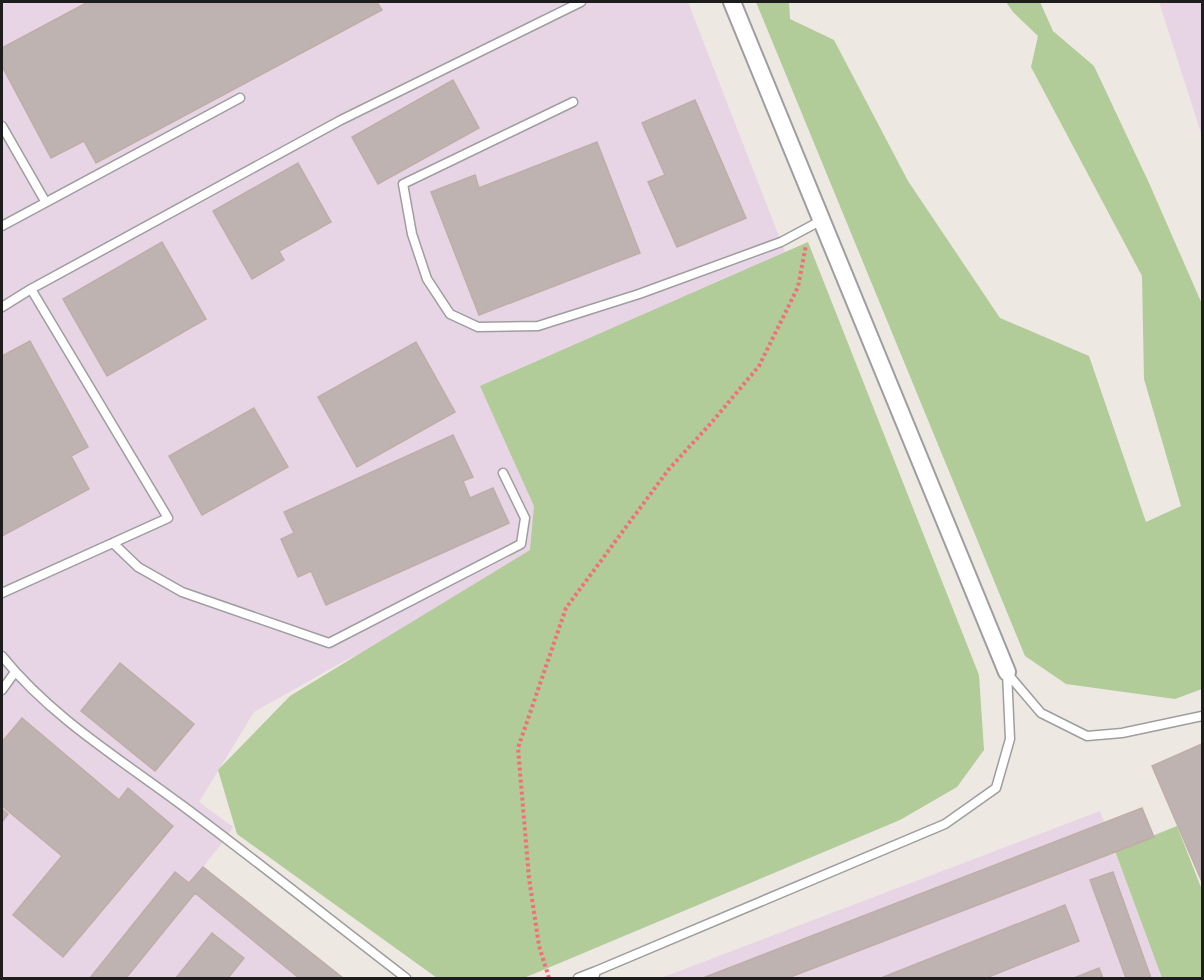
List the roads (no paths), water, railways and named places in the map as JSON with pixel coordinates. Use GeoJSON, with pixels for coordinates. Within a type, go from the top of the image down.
{"type":"FeatureCollection","features":[{"type":"Feature","properties":{"kind":"street"},"geometry":{"type":"LineString","coordinates":[[732,2],[816,223],[1007,672]]}},
{"type":"Feature","properties":{"kind":"lane"},"geometry":{"type":"LineString","coordinates":[[2,307],[341,120],[581,2]]}},
{"type":"Feature","properties":{"kind":"lane"},"geometry":{"type":"LineString","coordinates":[[2,226],[240,98]]}},
{"type":"Feature","properties":{"kind":"lane"},"geometry":{"type":"LineString","coordinates":[[573,102],[403,184],[412,234],[427,279],[450,314],[478,327],[538,326],[649,290],[781,242],[816,223]]}},
{"type":"Feature","properties":{"kind":"lane"},"geometry":{"type":"LineString","coordinates":[[2,126],[45,201]]}},
{"type":"Feature","properties":{"kind":"lane"},"geometry":{"type":"LineString","coordinates":[[2,593],[168,518],[31,289]]}},
{"type":"Feature","properties":{"kind":"lane"},"geometry":{"type":"LineString","coordinates":[[113,543],[138,567],[182,592],[329,643],[521,544],[525,518],[503,472]]}},
{"type":"Feature","properties":{"kind":"lane"},"geometry":{"type":"LineString","coordinates":[[2,656],[50,707],[226,838],[406,978]]}},
{"type":"Feature","properties":{"kind":"lane"},"geometry":{"type":"LineString","coordinates":[[2,690],[15,672]]}},
{"type":"Feature","properties":{"kind":"lane"},"geometry":{"type":"LineString","coordinates":[[1007,672],[1041,713],[1087,736],[1122,733],[1203,716]]}},
{"type":"Feature","properties":{"kind":"lane"},"geometry":{"type":"LineString","coordinates":[[578,978],[595,975],[945,824],[996,788],[1010,739],[1007,672]]}}]}
